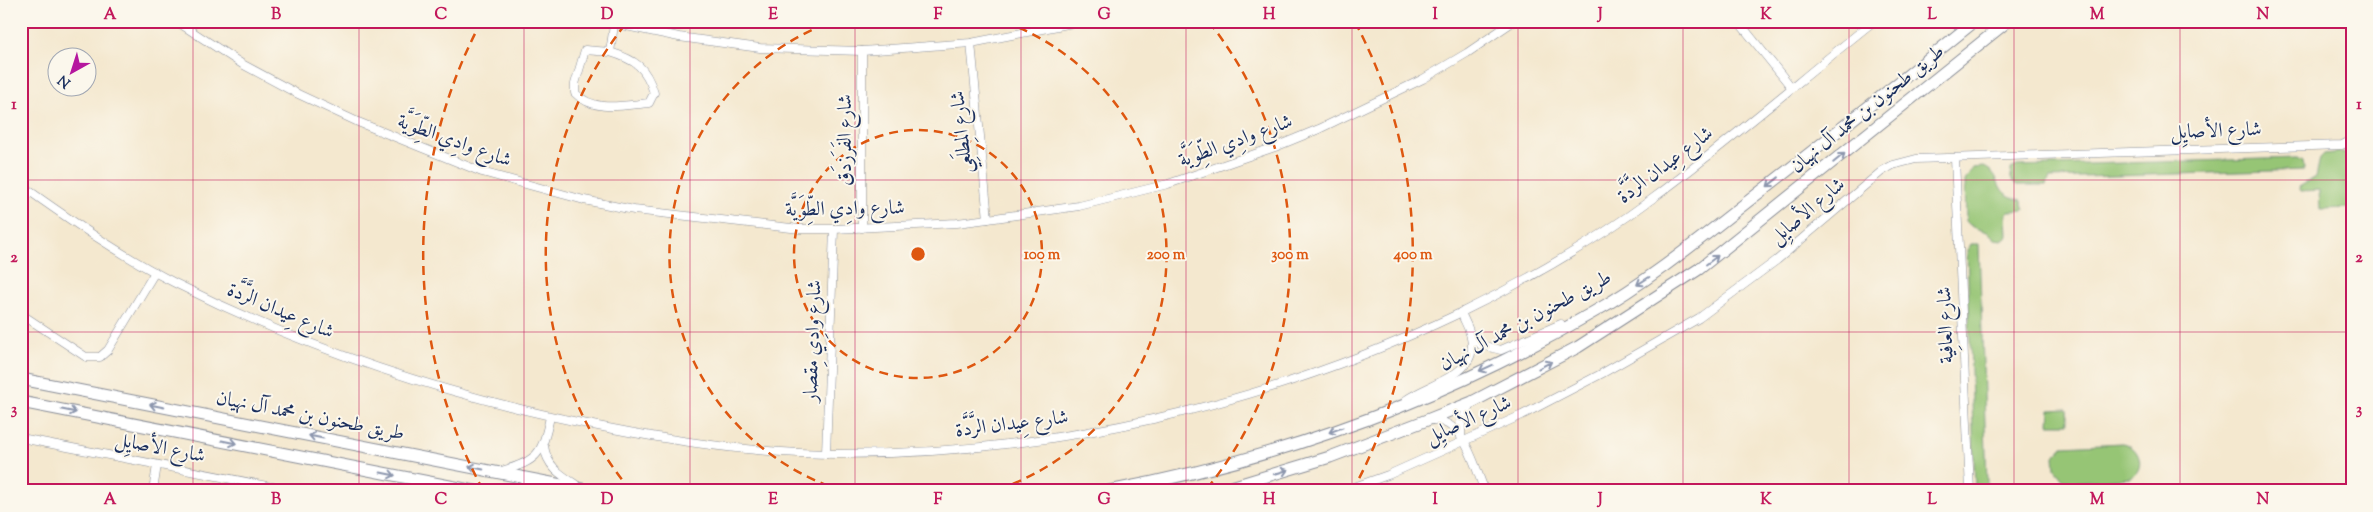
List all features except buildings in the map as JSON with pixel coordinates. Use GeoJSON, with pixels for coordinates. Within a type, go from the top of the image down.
{"type":"FeatureCollection","features":[{"type":"Feature","properties":{"kind":"main road","name":"طريق طحنون بن محمد آل نهيان"},"geometry":{"type":"LineString","coordinates":[[1110,491],[1171,479],[1278,450],[1400,407],[1501,362],[1593,313],[1675,258],[1975,21]]}},
{"type":"Feature","properties":{"kind":"main road","name":"طريق طحنون بن محمد آل نهيان"},"geometry":{"type":"LineString","coordinates":[[1218,491],[1330,457],[1472,402],[1578,347],[1699,269],[2008,21]]}},
{"type":"Feature","properties":{"kind":"main road","name":"طريق طحنون بن محمد آل نهيان"},"geometry":{"type":"LineString","coordinates":[[21,379],[588,490]]}},
{"type":"Feature","properties":{"kind":"main road"},"geometry":{"type":"LineString","coordinates":[[21,402],[475,491]]}},
{"type":"Feature","properties":{"kind":"street","name":"شارع وادِي الطِّوَيَّة"},"geometry":{"type":"LineString","coordinates":[[176,21],[242,64],[298,94],[358,122],[482,172],[567,196],[634,210],[800,229],[956,223],[1079,206],[1168,184],[1275,147],[1319,129],[1423,79],[1467,53],[1514,21]]}},
{"type":"Feature","properties":{"kind":"street"},"geometry":{"type":"LineString","coordinates":[[610,52],[608,23],[760,48],[862,51],[971,43],[1083,21]]}},
{"type":"Feature","properties":{"kind":"street"},"geometry":{"type":"LineString","coordinates":[[1738,21],[1792,88]]}},
{"type":"Feature","properties":{"kind":"street","name":"شارع عِيدان الرَّدَّة"},"geometry":{"type":"LineString","coordinates":[[21,185],[155,272],[212,300],[328,351],[405,377],[483,400],[550,416],[668,439],[748,449],[826,454],[888,453],[990,445],[1110,429],[1292,381],[1354,359],[1461,312],[1501,291],[1620,221],[1651,199],[1792,88],[1874,21]]}},
{"type":"Feature","properties":{"kind":"street","name":"شارع المِطلَعِي"},"geometry":{"type":"LineString","coordinates":[[971,43],[988,219]]}},
{"type":"Feature","properties":{"kind":"street"},"geometry":{"type":"LineString","coordinates":[[585,50],[610,52],[631,59],[649,76],[654,93],[649,103],[611,108],[583,102],[575,93],[575,84],[585,50]]}},
{"type":"Feature","properties":{"kind":"street","name":"شارع الفَرَزدَق"},"geometry":{"type":"LineString","coordinates":[[862,51],[862,228]]}},
{"type":"Feature","properties":{"kind":"street","name":"شارع الأصايِل"},"geometry":{"type":"LineString","coordinates":[[1344,491],[1388,475],[1462,439],[1522,415],[1601,374],[1699,318],[1777,260],[1888,168],[1916,159],[2349,145]]}},
{"type":"Feature","properties":{"kind":"street","name":"شارع العافِية"},"geometry":{"type":"LineString","coordinates":[[1955,159],[1970,491]]}},
{"type":"Feature","properties":{"kind":"street","name":"شارع وادِي مِقصار"},"geometry":{"type":"LineString","coordinates":[[826,454],[834,229]]}},
{"type":"Feature","properties":{"kind":"street"},"geometry":{"type":"LineString","coordinates":[[21,314],[86,357],[100,357],[108,350],[155,272]]}},
{"type":"Feature","properties":{"kind":"street"},"geometry":{"type":"LineString","coordinates":[[1400,407],[1414,394],[1460,371],[1464,366],[1472,350],[1470,334],[1461,312]]}},
{"type":"Feature","properties":{"kind":"street"},"geometry":{"type":"LineString","coordinates":[[1470,334],[1482,345],[1501,350],[1576,317],[1593,313]]}},
{"type":"Feature","properties":{"kind":"street"},"geometry":{"type":"LineString","coordinates":[[1462,439],[1461,422],[1472,402]]}},
{"type":"Feature","properties":{"kind":"street"},"geometry":{"type":"LineString","coordinates":[[550,416],[544,446],[547,459],[555,471],[588,490]]}},
{"type":"Feature","properties":{"kind":"street"},"geometry":{"type":"LineString","coordinates":[[1427,420],[1447,423],[1462,439],[1485,491]]}},
{"type":"Feature","properties":{"kind":"street","name":"شارع الأصايِل"},"geometry":{"type":"LineString","coordinates":[[21,438],[293,491]]}},
{"type":"Feature","properties":{"kind":"street"},"geometry":{"type":"LineString","coordinates":[[497,472],[529,462],[544,446]]}},
{"type":"Feature","properties":{"kind":"street"},"geometry":{"type":"LineString","coordinates":[[153,491],[157,465]]}},
{"type":"Feature","properties":{"kind":"green space"},"geometry":{"type":"Polygon","coordinates":[[[2343,152],[2352,157],[2352,208],[2320,209],[2319,190],[2301,191],[2299,187],[2316,177],[2320,158],[2324,154],[2343,152]]]}},
{"type":"Feature","properties":{"kind":"green space"},"geometry":{"type":"Polygon","coordinates":[[[2298,158],[2303,161],[2304,170],[2050,178],[2046,185],[2018,185],[2011,179],[2011,169],[2017,166],[2298,158]]]}},
{"type":"Feature","properties":{"kind":"green space"},"geometry":{"type":"Polygon","coordinates":[[[1984,167],[1995,175],[2001,189],[2005,193],[2021,200],[2024,210],[2009,211],[2006,214],[2007,236],[2002,240],[1995,239],[1987,232],[1972,227],[1966,221],[1965,181],[1973,168],[1984,167]]]}},
{"type":"Feature","properties":{"kind":"green space"},"geometry":{"type":"Polygon","coordinates":[[[1971,244],[1979,244],[1987,483],[1994,491],[1975,491],[1967,251],[1971,244]]]}},
{"type":"Feature","properties":{"kind":"green space"},"geometry":{"type":"Polygon","coordinates":[[[2067,409],[2068,424],[2049,424],[2050,410],[2067,409]]]}},
{"type":"Feature","properties":{"kind":"green space"},"geometry":{"type":"Polygon","coordinates":[[[2122,443],[2133,448],[2139,458],[2140,464],[2138,469],[2130,478],[2073,482],[2064,480],[2055,469],[2054,456],[2063,446],[2122,443]]]}}]}
